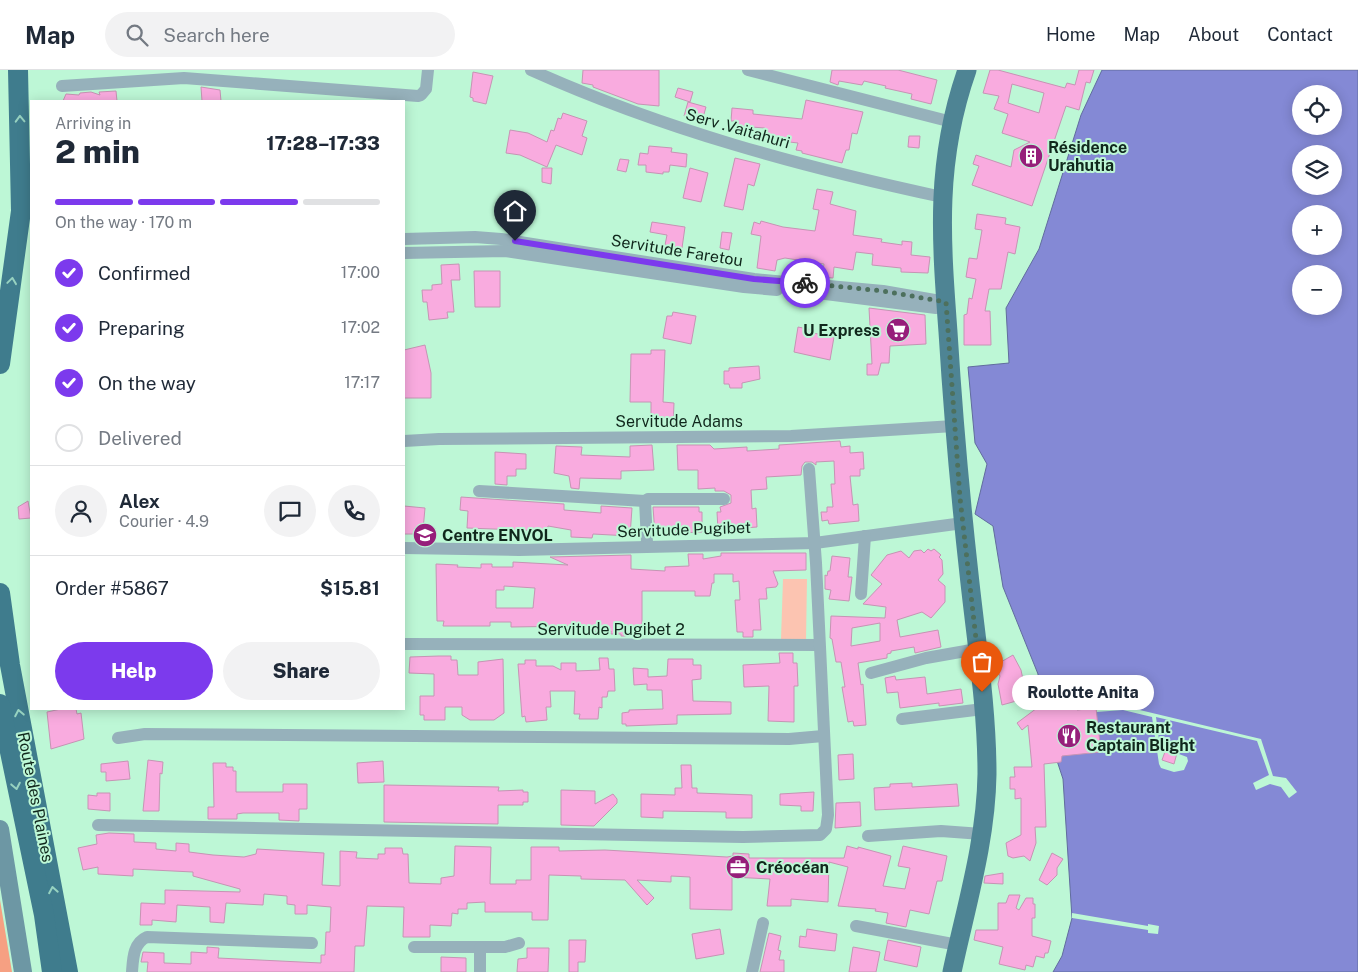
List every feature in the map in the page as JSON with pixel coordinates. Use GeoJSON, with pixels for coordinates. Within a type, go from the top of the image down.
{"type":"FeatureCollection","features":[{"type":"Feature","properties":{"kind":"highway"},"geometry":{"type":"LineString","coordinates":[[0,364],[21,211],[18,70]]}},
{"type":"Feature","properties":{"kind":"highway","name":"Route des Plaines"},"geometry":{"type":"LineString","coordinates":[[0,593],[10,665],[68,972]]}},
{"type":"Feature","properties":{"kind":"highway","name":"Route des Plaines"},"geometry":{"type":"LineString","coordinates":[[0,704],[44,915],[52,972]]}},
{"type":"Feature","properties":{"kind":"main road"},"geometry":{"type":"LineString","coordinates":[[952,972],[982,834],[986,778],[983,709],[954,426],[946,305],[942,197],[945,157],[952,122],[967,70]]}},
{"type":"Feature","properties":{"kind":"main road"},"geometry":{"type":"LineString","coordinates":[[0,829],[23,972]]}},
{"type":"Feature","properties":{"kind":"street"},"geometry":{"type":"LineString","coordinates":[[62,86],[184,78],[418,96],[422,95],[426,89],[428,70]]}},
{"type":"Feature","properties":{"kind":"street","name":"Serv .Vaitahuri"},"geometry":{"type":"LineString","coordinates":[[531,70],[602,101],[698,134],[831,172],[942,197]]}},
{"type":"Feature","properties":{"kind":"street"},"geometry":{"type":"LineString","coordinates":[[748,70],[952,122]]}},
{"type":"Feature","properties":{"kind":"street","name":"Servitude Faretou"},"geometry":{"type":"LineString","coordinates":[[405,239],[475,237],[501,239],[754,279],[883,291],[946,305]]}},
{"type":"Feature","properties":{"kind":"street","name":"Servitude Faretou"},"geometry":{"type":"LineString","coordinates":[[405,253],[505,251],[744,287],[946,305]]}},
{"type":"Feature","properties":{"kind":"street","name":"Servitude Adams"},"geometry":{"type":"LineString","coordinates":[[405,441],[782,436],[954,426]]}},
{"type":"Feature","properties":{"kind":"street"},"geometry":{"type":"LineString","coordinates":[[98,825],[743,837],[820,835],[826,829],[828,815],[815,543],[809,469]]}},
{"type":"Feature","properties":{"kind":"street"},"geometry":{"type":"LineString","coordinates":[[479,491],[645,501],[652,498],[724,499]]}},
{"type":"Feature","properties":{"kind":"street"},"geometry":{"type":"LineString","coordinates":[[645,501],[647,542],[645,546]]}},
{"type":"Feature","properties":{"kind":"street","name":"Servitude Pugibet"},"geometry":{"type":"LineString","coordinates":[[405,548],[519,550],[815,543],[963,524]]}},
{"type":"Feature","properties":{"kind":"street"},"geometry":{"type":"LineString","coordinates":[[861,594],[865,536]]}},
{"type":"Feature","properties":{"kind":"street","name":"Servitude Pugibet 2"},"geometry":{"type":"LineString","coordinates":[[405,644],[819,645]]}},
{"type":"Feature","properties":{"kind":"street"},"geometry":{"type":"LineString","coordinates":[[871,673],[926,658],[977,649]]}},
{"type":"Feature","properties":{"kind":"street"},"geometry":{"type":"LineString","coordinates":[[902,719],[983,709]]}},
{"type":"Feature","properties":{"kind":"street"},"geometry":{"type":"LineString","coordinates":[[118,738],[145,734],[781,738],[823,736]]}},
{"type":"Feature","properties":{"kind":"street"},"geometry":{"type":"LineString","coordinates":[[868,836],[941,831],[982,834]]}},
{"type":"Feature","properties":{"kind":"street"},"geometry":{"type":"LineString","coordinates":[[752,972],[763,923]]}},
{"type":"Feature","properties":{"kind":"street"},"geometry":{"type":"LineString","coordinates":[[856,926],[958,945]]}},
{"type":"Feature","properties":{"kind":"street"},"geometry":{"type":"LineString","coordinates":[[132,972],[132,958],[136,946],[147,937],[312,943]]}},
{"type":"Feature","properties":{"kind":"street"},"geometry":{"type":"LineString","coordinates":[[414,947],[480,948],[505,947],[519,943]]}},
{"type":"Feature","properties":{"kind":"street"},"geometry":{"type":"LineString","coordinates":[[480,948],[480,972]]}},
{"type":"Feature","properties":{"kind":"shaded area"},"geometry":{"type":"Polygon","coordinates":[[[783,579],[807,579],[806,640],[781,639],[783,579]]]}},
{"type":"Feature","properties":{"kind":"shaded area"},"geometry":{"type":"Polygon","coordinates":[[[0,900],[12,972],[0,972],[0,900]]]}},
{"type":"Feature","properties":{"kind":"water"},"geometry":{"type":"Polygon","coordinates":[[[1102,70],[1358,70],[1358,972],[1053,972],[1062,956],[1072,918],[1063,779],[1039,706],[1038,674],[1003,587],[993,526],[975,514],[987,464],[975,443],[968,367],[1009,363],[1006,308],[1039,249],[1081,115],[1102,70]]]}},
{"type":"Feature","properties":{"kind":"pier"},"geometry":{"type":"Polygon","coordinates":[[[1123,706],[1261,739],[1273,776],[1286,778],[1297,792],[1289,798],[1281,787],[1270,784],[1256,790],[1253,783],[1269,775],[1257,741],[1156,717],[1160,747],[1187,757],[1188,761],[1184,770],[1174,772],[1161,768],[1159,764],[1152,717],[1123,710],[1042,716],[1041,711],[1123,706]]]}},
{"type":"Feature","properties":{"kind":"pier"},"geometry":{"type":"Polygon","coordinates":[[[1072,913],[1148,926],[1148,924],[1159,926],[1158,934],[1148,933],[1148,930],[1072,918],[1072,913]]]}},
{"type":"Feature","properties":{"kind":"building"},"geometry":{"type":"Polygon","coordinates":[[[583,70],[659,70],[659,106],[638,104],[593,87],[593,85],[582,83],[583,70]]]}},
{"type":"Feature","properties":{"kind":"building"},"geometry":{"type":"Polygon","coordinates":[[[832,70],[898,70],[937,80],[931,104],[911,99],[912,94],[864,81],[862,85],[839,81],[838,85],[830,82],[832,70]]]}},
{"type":"Feature","properties":{"kind":"building","name":"Résidence Urahutia"},"geometry":{"type":"Polygon","coordinates":[[[990,70],[998,70],[1065,88],[1067,83],[1075,85],[1079,70],[1094,70],[1090,83],[1086,82],[1079,110],[1066,106],[1032,206],[972,185],[979,166],[973,164],[976,155],[1011,167],[1014,150],[1030,142],[1002,133],[1008,114],[994,109],[999,96],[983,93],[990,70]],[[1012,84],[1008,103],[1039,113],[1044,93],[1012,84]]]}},
{"type":"Feature","properties":{"kind":"building"},"geometry":{"type":"Polygon","coordinates":[[[473,72],[493,76],[486,104],[473,101],[473,98],[470,97],[473,72]]]}},
{"type":"Feature","properties":{"kind":"building"},"geometry":{"type":"Polygon","coordinates":[[[201,87],[220,90],[221,100],[202,100],[201,87]]]}},
{"type":"Feature","properties":{"kind":"building"},"geometry":{"type":"Polygon","coordinates":[[[678,88],[693,92],[690,102],[675,97],[678,88]]]}},
{"type":"Feature","properties":{"kind":"building"},"geometry":{"type":"Polygon","coordinates":[[[116,91],[117,100],[63,100],[66,94],[79,95],[80,93],[91,92],[100,95],[99,92],[116,91]]]}},
{"type":"Feature","properties":{"kind":"building"},"geometry":{"type":"Polygon","coordinates":[[[806,100],[863,112],[857,134],[852,133],[849,150],[846,150],[842,163],[802,153],[802,151],[796,150],[798,143],[764,139],[765,128],[737,126],[737,121],[731,121],[732,108],[753,110],[753,114],[802,119],[806,100]]]}},
{"type":"Feature","properties":{"kind":"building"},"geometry":{"type":"Polygon","coordinates":[[[688,102],[706,107],[702,121],[684,116],[688,102]]]}},
{"type":"Feature","properties":{"kind":"building"},"geometry":{"type":"Polygon","coordinates":[[[563,113],[587,121],[582,136],[587,138],[582,155],[556,145],[547,167],[520,155],[506,153],[510,130],[528,133],[547,142],[551,130],[554,131],[558,118],[561,119],[563,113]]]}},
{"type":"Feature","properties":{"kind":"building"},"geometry":{"type":"Polygon","coordinates":[[[909,136],[920,136],[919,148],[908,147],[909,136]]]}},
{"type":"Feature","properties":{"kind":"building"},"geometry":{"type":"Polygon","coordinates":[[[649,146],[672,148],[671,152],[687,154],[686,167],[670,165],[669,172],[663,172],[663,174],[646,172],[646,165],[638,165],[640,153],[648,154],[649,146]]]}},
{"type":"Feature","properties":{"kind":"building"},"geometry":{"type":"Polygon","coordinates":[[[735,158],[760,164],[754,186],[748,184],[743,210],[724,206],[735,158]]]}},
{"type":"Feature","properties":{"kind":"building"},"geometry":{"type":"Polygon","coordinates":[[[620,159],[629,160],[626,172],[617,170],[620,159]]]}},
{"type":"Feature","properties":{"kind":"building"},"geometry":{"type":"Polygon","coordinates":[[[542,168],[552,168],[551,184],[542,182],[542,168]]]}},
{"type":"Feature","properties":{"kind":"building"},"geometry":{"type":"Polygon","coordinates":[[[690,168],[708,173],[701,202],[683,198],[690,168]]]}},
{"type":"Feature","properties":{"kind":"building"},"geometry":{"type":"Polygon","coordinates":[[[817,189],[833,192],[830,204],[856,211],[853,235],[882,239],[881,242],[902,245],[902,241],[912,242],[911,255],[930,257],[928,273],[901,272],[901,268],[872,265],[873,254],[856,252],[853,270],[834,267],[833,278],[822,277],[824,264],[785,258],[777,260],[775,271],[757,268],[761,236],[751,234],[754,222],[760,224],[761,221],[783,227],[815,231],[819,210],[813,209],[817,189]]]}},
{"type":"Feature","properties":{"kind":"building"},"geometry":{"type":"Polygon","coordinates":[[[977,214],[1006,218],[1005,224],[1020,227],[1015,254],[1008,252],[1001,289],[989,289],[985,311],[990,311],[991,345],[964,345],[964,315],[967,314],[969,298],[972,299],[976,279],[966,277],[969,258],[977,259],[982,230],[975,229],[977,214]]]}},
{"type":"Feature","properties":{"kind":"building"},"geometry":{"type":"Polygon","coordinates":[[[652,222],[685,227],[682,248],[665,245],[667,235],[650,232],[652,222]]]}},
{"type":"Feature","properties":{"kind":"building"},"geometry":{"type":"Polygon","coordinates":[[[722,232],[732,233],[729,250],[720,248],[722,232]]]}},
{"type":"Feature","properties":{"kind":"building"},"geometry":{"type":"Polygon","coordinates":[[[459,264],[460,280],[451,280],[454,312],[447,312],[448,318],[429,320],[427,302],[423,302],[422,290],[432,290],[432,285],[442,284],[441,265],[459,264]]]}},
{"type":"Feature","properties":{"kind":"building"},"geometry":{"type":"Polygon","coordinates":[[[474,271],[500,271],[500,307],[475,307],[474,271]]]}},
{"type":"Feature","properties":{"kind":"building","name":"U Express"},"geometry":{"type":"Polygon","coordinates":[[[869,308],[925,315],[926,344],[890,346],[889,363],[881,363],[878,375],[867,375],[867,364],[872,364],[869,308]]]}},
{"type":"Feature","properties":{"kind":"building"},"geometry":{"type":"Polygon","coordinates":[[[673,312],[696,316],[691,344],[663,338],[667,316],[672,316],[673,312]]]}},
{"type":"Feature","properties":{"kind":"building"},"geometry":{"type":"Polygon","coordinates":[[[798,327],[813,330],[813,333],[834,337],[830,360],[794,352],[798,327]]]}},
{"type":"Feature","properties":{"kind":"building"},"geometry":{"type":"Polygon","coordinates":[[[425,345],[431,373],[431,398],[405,398],[405,350],[425,345]]]}},
{"type":"Feature","properties":{"kind":"building"},"geometry":{"type":"Polygon","coordinates":[[[651,350],[665,350],[663,402],[674,403],[673,427],[651,426],[651,402],[630,402],[631,354],[651,354],[651,350]]]}},
{"type":"Feature","properties":{"kind":"building"},"geometry":{"type":"Polygon","coordinates":[[[759,366],[760,379],[742,383],[742,388],[730,388],[729,384],[724,384],[724,371],[729,371],[729,368],[759,366]]]}},
{"type":"Feature","properties":{"kind":"building"},"geometry":{"type":"Polygon","coordinates":[[[840,441],[841,447],[850,446],[850,453],[863,452],[864,469],[860,469],[860,476],[850,476],[853,505],[858,504],[859,521],[829,524],[828,520],[822,521],[821,512],[827,512],[827,507],[833,507],[831,484],[835,484],[834,461],[816,462],[816,465],[812,462],[805,462],[802,466],[801,475],[766,477],[767,489],[751,490],[752,509],[756,508],[757,527],[718,530],[717,512],[721,512],[720,507],[731,503],[731,495],[724,491],[715,491],[715,488],[698,489],[698,470],[678,470],[677,445],[710,445],[714,449],[747,447],[747,451],[779,449],[779,445],[840,441]]]}},
{"type":"Feature","properties":{"kind":"building"},"geometry":{"type":"Polygon","coordinates":[[[652,445],[654,470],[621,471],[621,479],[580,478],[579,489],[571,488],[569,476],[554,473],[556,446],[582,447],[581,455],[630,457],[630,446],[652,445]]]}},
{"type":"Feature","properties":{"kind":"building"},"geometry":{"type":"Polygon","coordinates":[[[495,452],[526,454],[526,469],[516,469],[516,476],[507,476],[507,485],[495,484],[495,452]]]}},
{"type":"Feature","properties":{"kind":"building"},"geometry":{"type":"Polygon","coordinates":[[[461,497],[564,504],[564,510],[601,513],[601,506],[632,508],[630,536],[593,534],[592,538],[571,537],[571,530],[548,526],[547,531],[467,528],[468,511],[460,510],[461,497]]]}},
{"type":"Feature","properties":{"kind":"building"},"geometry":{"type":"Polygon","coordinates":[[[28,501],[30,518],[19,519],[18,507],[28,501]]]}},
{"type":"Feature","properties":{"kind":"building"},"geometry":{"type":"Polygon","coordinates":[[[405,506],[425,508],[423,530],[416,530],[415,534],[405,534],[405,506]]]}},
{"type":"Feature","properties":{"kind":"building"},"geometry":{"type":"Polygon","coordinates":[[[653,507],[699,507],[699,512],[702,512],[702,532],[655,534],[653,507]]]}},
{"type":"Feature","properties":{"kind":"building"},"geometry":{"type":"Polygon","coordinates":[[[928,549],[931,551],[934,549],[941,555],[939,557],[942,560],[943,574],[938,580],[945,586],[945,602],[931,618],[922,612],[897,620],[900,637],[938,630],[941,647],[915,653],[914,647],[891,651],[891,653],[887,654],[887,658],[858,663],[861,685],[863,684],[866,725],[854,726],[853,721],[848,722],[842,687],[845,687],[841,662],[836,662],[832,639],[830,638],[831,616],[885,618],[886,607],[863,604],[882,584],[871,575],[887,555],[901,551],[909,558],[914,551],[921,550],[924,553],[928,549]],[[880,623],[852,628],[851,646],[880,641],[880,623]]]}},
{"type":"Feature","properties":{"kind":"building"},"geometry":{"type":"Polygon","coordinates":[[[721,553],[806,553],[806,570],[773,571],[778,584],[776,587],[766,588],[767,599],[759,599],[761,630],[753,630],[753,637],[743,637],[743,632],[737,632],[735,600],[740,600],[739,581],[733,582],[733,574],[714,574],[714,583],[712,583],[710,596],[695,596],[695,591],[642,591],[642,626],[646,626],[646,636],[621,636],[621,634],[611,634],[611,631],[575,632],[575,626],[511,627],[511,622],[490,622],[490,626],[443,626],[444,621],[437,621],[436,564],[481,568],[481,564],[492,564],[492,567],[513,567],[513,562],[568,565],[550,557],[631,555],[631,569],[665,571],[665,567],[689,566],[688,554],[703,554],[703,559],[721,556],[721,553]],[[504,586],[504,590],[496,590],[496,608],[533,608],[535,588],[504,586]]]}},
{"type":"Feature","properties":{"kind":"building"},"geometry":{"type":"Polygon","coordinates":[[[832,556],[850,558],[848,577],[852,577],[849,601],[829,599],[831,590],[825,589],[825,575],[827,576],[828,571],[830,571],[832,556]]]}},
{"type":"Feature","properties":{"kind":"building"},"geometry":{"type":"Polygon","coordinates":[[[779,653],[793,653],[793,663],[797,663],[798,686],[794,686],[794,722],[768,721],[769,686],[744,687],[743,665],[780,663],[779,653]]]}},
{"type":"Feature","properties":{"kind":"building"},"geometry":{"type":"Polygon","coordinates":[[[1013,655],[1021,670],[1027,698],[1002,705],[998,684],[1000,676],[994,666],[1013,655]]]}},
{"type":"Feature","properties":{"kind":"building"},"geometry":{"type":"Polygon","coordinates":[[[451,656],[451,660],[457,660],[458,675],[478,675],[478,662],[503,659],[504,713],[494,720],[470,720],[462,715],[462,707],[445,707],[445,720],[424,720],[424,715],[420,715],[420,696],[434,696],[434,674],[409,673],[410,657],[451,656]]]}},
{"type":"Feature","properties":{"kind":"building"},"geometry":{"type":"Polygon","coordinates":[[[599,658],[608,658],[609,669],[614,669],[615,691],[608,691],[607,697],[602,697],[602,708],[599,707],[598,719],[579,719],[580,714],[574,714],[575,691],[550,691],[551,707],[546,707],[547,720],[526,722],[525,716],[522,717],[518,664],[525,664],[525,660],[536,660],[536,666],[553,666],[561,670],[561,663],[576,663],[576,671],[600,670],[599,658]]]}},
{"type":"Feature","properties":{"kind":"building"},"geometry":{"type":"Polygon","coordinates":[[[668,659],[693,659],[693,665],[701,665],[701,679],[692,680],[693,701],[731,702],[731,714],[677,715],[677,724],[626,726],[626,724],[622,724],[622,713],[629,712],[629,710],[663,709],[662,690],[647,690],[647,684],[634,685],[633,668],[648,669],[648,677],[667,676],[668,659]]]}},
{"type":"Feature","properties":{"kind":"building"},"geometry":{"type":"Polygon","coordinates":[[[895,676],[896,680],[925,677],[927,694],[961,689],[963,703],[939,706],[939,703],[900,708],[898,692],[887,693],[885,678],[895,676]]]}},
{"type":"Feature","properties":{"kind":"building"},"geometry":{"type":"Polygon","coordinates":[[[1076,701],[1077,710],[1096,708],[1101,752],[1062,756],[1061,762],[1044,764],[1046,827],[1035,827],[1036,843],[1030,861],[1024,856],[1013,858],[1008,856],[1006,843],[1021,835],[1021,798],[1015,799],[1015,789],[1010,789],[1010,777],[1015,777],[1014,767],[1032,767],[1028,725],[1022,730],[1017,723],[1037,708],[1076,701]]]}},
{"type":"Feature","properties":{"kind":"building"},"geometry":{"type":"Polygon","coordinates":[[[76,710],[77,714],[81,713],[84,739],[51,749],[47,712],[76,710]]]}},
{"type":"Feature","properties":{"kind":"building"},"geometry":{"type":"Polygon","coordinates":[[[1166,749],[1177,753],[1174,764],[1162,760],[1166,749]]]}},
{"type":"Feature","properties":{"kind":"building"},"geometry":{"type":"Polygon","coordinates":[[[853,754],[854,779],[839,780],[838,755],[853,754]]]}},
{"type":"Feature","properties":{"kind":"building"},"geometry":{"type":"Polygon","coordinates":[[[148,760],[163,762],[162,774],[160,773],[159,811],[143,811],[148,760]]]}},
{"type":"Feature","properties":{"kind":"building"},"geometry":{"type":"Polygon","coordinates":[[[128,761],[130,779],[106,781],[106,772],[101,772],[101,764],[128,761]]]}},
{"type":"Feature","properties":{"kind":"building"},"geometry":{"type":"Polygon","coordinates":[[[383,761],[384,782],[358,783],[357,763],[383,761]]]}},
{"type":"Feature","properties":{"kind":"building"},"geometry":{"type":"Polygon","coordinates":[[[213,763],[226,763],[226,767],[233,767],[233,771],[236,771],[236,792],[283,792],[283,784],[307,784],[307,809],[299,809],[299,821],[279,820],[279,813],[243,813],[237,814],[237,819],[208,819],[208,807],[214,807],[213,763]]]}},
{"type":"Feature","properties":{"kind":"building"},"geometry":{"type":"Polygon","coordinates":[[[681,765],[691,765],[692,788],[697,788],[697,793],[752,795],[752,818],[726,818],[726,812],[663,811],[663,818],[641,817],[641,794],[675,795],[675,788],[682,788],[681,765]]]}},
{"type":"Feature","properties":{"kind":"building"},"geometry":{"type":"Polygon","coordinates":[[[912,783],[912,787],[957,784],[959,806],[875,810],[874,788],[890,787],[890,784],[912,783]]]}},
{"type":"Feature","properties":{"kind":"building"},"geometry":{"type":"Polygon","coordinates":[[[384,785],[499,787],[498,791],[523,790],[523,792],[528,792],[528,802],[523,802],[523,805],[498,805],[498,824],[384,822],[384,785]]]}},
{"type":"Feature","properties":{"kind":"building"},"geometry":{"type":"Polygon","coordinates":[[[561,790],[595,791],[595,804],[613,794],[617,799],[617,803],[594,826],[561,825],[561,790]]]}},
{"type":"Feature","properties":{"kind":"building"},"geometry":{"type":"Polygon","coordinates":[[[814,792],[813,811],[801,811],[801,806],[780,805],[780,794],[814,792]]]}},
{"type":"Feature","properties":{"kind":"building"},"geometry":{"type":"Polygon","coordinates":[[[97,793],[110,793],[110,811],[88,809],[88,795],[97,796],[97,793]]]}},
{"type":"Feature","properties":{"kind":"building"},"geometry":{"type":"Polygon","coordinates":[[[860,802],[861,826],[835,828],[836,803],[860,802]]]}},
{"type":"Feature","properties":{"kind":"building"},"geometry":{"type":"Polygon","coordinates":[[[109,833],[134,834],[134,842],[156,843],[156,849],[176,851],[176,843],[189,844],[189,852],[213,855],[244,857],[256,854],[257,849],[324,853],[322,885],[340,886],[340,851],[357,852],[356,858],[378,859],[378,854],[385,854],[385,848],[402,848],[403,854],[408,854],[409,883],[441,884],[441,878],[454,876],[455,846],[491,847],[490,884],[516,884],[516,880],[531,880],[531,847],[559,847],[559,851],[605,850],[727,857],[733,856],[733,853],[749,854],[749,858],[844,858],[847,846],[858,849],[858,847],[891,856],[883,886],[905,889],[910,868],[898,866],[903,846],[947,856],[942,881],[937,881],[929,914],[910,910],[906,927],[886,923],[888,913],[875,911],[876,909],[838,906],[848,867],[829,862],[828,902],[791,899],[791,906],[767,906],[770,879],[732,877],[732,910],[690,909],[690,877],[671,876],[671,882],[637,880],[654,898],[647,905],[625,880],[581,879],[581,876],[549,875],[548,920],[532,920],[532,912],[485,912],[485,902],[467,903],[467,909],[458,909],[458,914],[452,913],[451,926],[430,925],[430,937],[403,937],[404,907],[367,906],[364,946],[355,946],[354,972],[147,972],[148,962],[141,962],[143,952],[164,953],[164,963],[191,964],[191,952],[207,953],[207,947],[219,948],[218,958],[321,963],[321,955],[325,955],[326,932],[330,932],[331,907],[307,905],[307,914],[295,914],[295,905],[287,904],[287,896],[264,894],[263,905],[226,903],[224,923],[210,922],[210,907],[177,905],[176,922],[152,920],[152,925],[140,925],[141,903],[165,904],[165,890],[240,892],[240,889],[193,876],[193,872],[133,869],[133,876],[98,874],[98,867],[83,870],[78,848],[97,844],[96,835],[109,833]]]}},
{"type":"Feature","properties":{"kind":"building"},"geometry":{"type":"Polygon","coordinates":[[[1052,853],[1063,859],[1057,868],[1057,875],[1047,885],[1039,880],[1052,853]]]}},
{"type":"Feature","properties":{"kind":"building"},"geometry":{"type":"Polygon","coordinates":[[[1003,873],[1003,884],[984,883],[985,876],[1003,873]]]}},
{"type":"Feature","properties":{"kind":"building"},"geometry":{"type":"Polygon","coordinates":[[[1009,895],[1020,895],[1016,908],[1019,910],[1026,898],[1033,898],[1035,918],[1032,918],[1032,936],[1051,941],[1048,953],[1045,953],[1044,958],[1036,956],[1033,967],[1026,965],[1025,970],[999,964],[1003,947],[974,940],[976,930],[998,930],[998,903],[1006,903],[1009,895]]]}},
{"type":"Feature","properties":{"kind":"building"},"geometry":{"type":"Polygon","coordinates":[[[720,929],[724,954],[696,959],[692,934],[720,929]]]}},
{"type":"Feature","properties":{"kind":"building"},"geometry":{"type":"Polygon","coordinates":[[[807,929],[837,934],[835,951],[799,947],[800,936],[806,937],[807,929]]]}},
{"type":"Feature","properties":{"kind":"building"},"geometry":{"type":"Polygon","coordinates":[[[769,933],[781,936],[778,950],[781,951],[779,960],[784,960],[784,972],[760,972],[769,933]]]}},
{"type":"Feature","properties":{"kind":"building"},"geometry":{"type":"Polygon","coordinates":[[[569,940],[586,940],[585,962],[578,962],[578,972],[569,972],[569,940]]]}},
{"type":"Feature","properties":{"kind":"building"},"geometry":{"type":"Polygon","coordinates":[[[888,940],[921,947],[917,967],[884,960],[888,940]]]}},
{"type":"Feature","properties":{"kind":"building"},"geometry":{"type":"Polygon","coordinates":[[[853,947],[880,952],[876,972],[849,972],[853,947]]]}},
{"type":"Feature","properties":{"kind":"building"},"geometry":{"type":"Polygon","coordinates":[[[527,948],[549,948],[548,972],[517,972],[518,959],[527,958],[527,948]]]}},
{"type":"Feature","properties":{"kind":"building"},"geometry":{"type":"Polygon","coordinates":[[[441,957],[466,958],[466,972],[441,972],[441,957]]]}},
{"type":"Feature","properties":{"kind":"way so far"},"geometry":{"type":"LineString","coordinates":[[805,283],[883,291],[946,302],[960,498],[982,692]]}},
{"type":"Feature","properties":{"kind":"place","name":"Résidence Urahutia"},"geometry":{"type":"Point","coordinates":[1031,156]}},
{"type":"Feature","properties":{"kind":"place","name":"U Express"},"geometry":{"type":"Point","coordinates":[898,330]}},
{"type":"Feature","properties":{"kind":"place","name":"Centre ENVOL"},"geometry":{"type":"Point","coordinates":[425,535]}},
{"type":"Feature","properties":{"kind":"place","name":"Roulotte Anita"},"geometry":{"type":"Point","coordinates":[982,692]}},
{"type":"Feature","properties":{"kind":"place","name":"Restaurant Captain Blight"},"geometry":{"type":"Point","coordinates":[1069,736]}},
{"type":"Feature","properties":{"kind":"place","name":"Créocéan"},"geometry":{"type":"Point","coordinates":[738,867]}},
{"type":"Feature","properties":{"kind":"route"},"geometry":{"type":"LineString","coordinates":[[515,241],[754,279],[805,283]]}}]}
